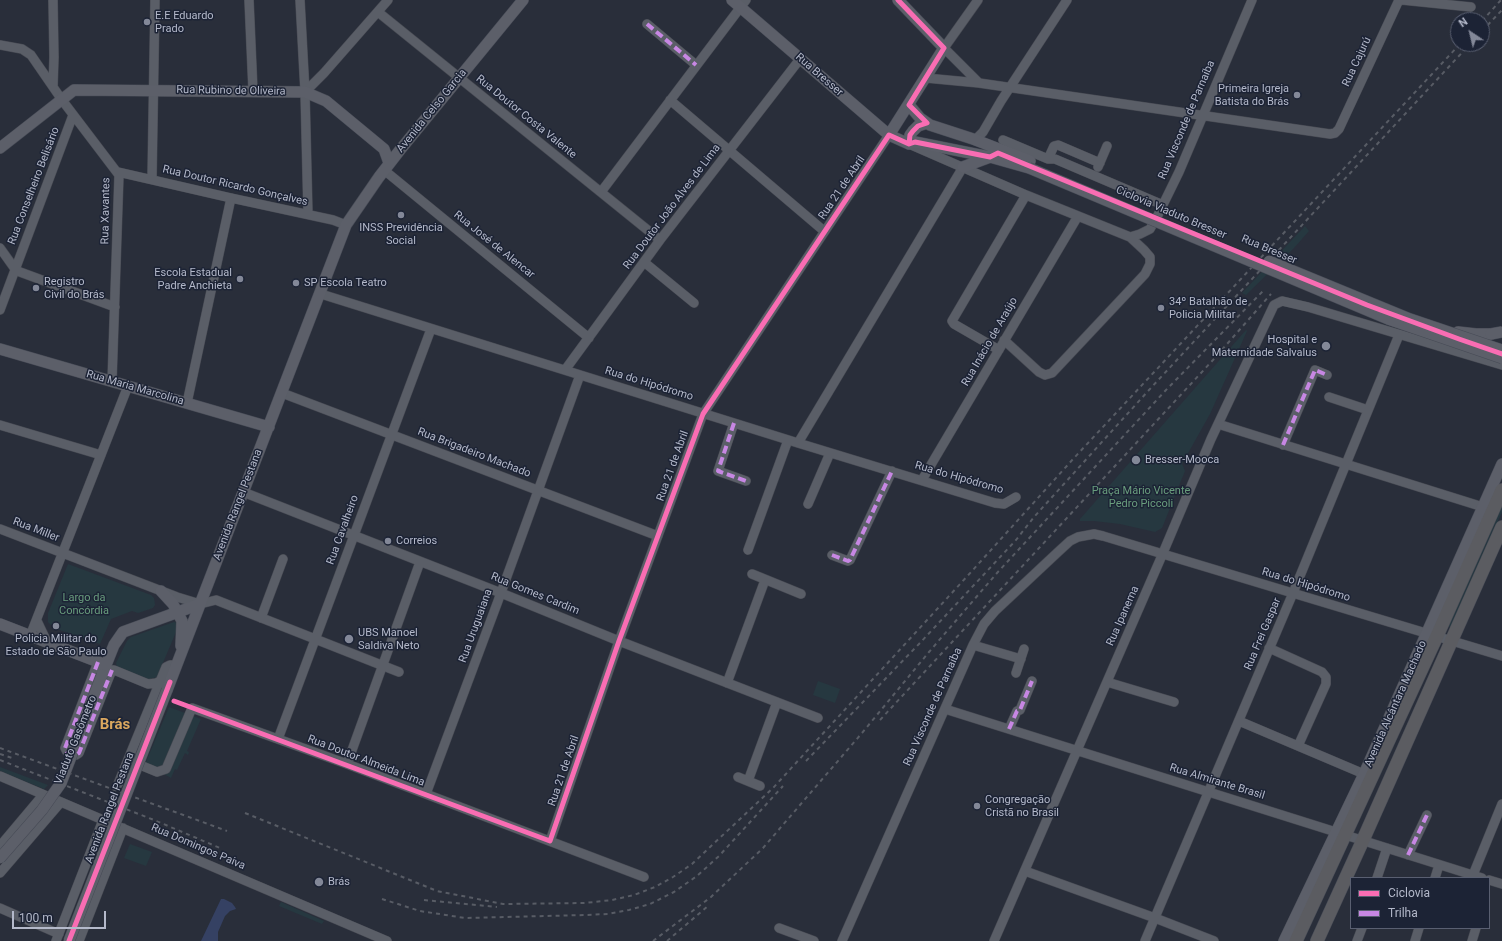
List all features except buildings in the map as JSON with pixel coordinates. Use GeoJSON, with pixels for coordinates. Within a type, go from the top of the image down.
{"type":"FeatureCollection","features":[{"type":"Feature","properties":{"kind":"highway","name":"Avenida Alcântara Machado"},"geometry":{"type":"LineString","coordinates":[[1296,941],[1341,833],[1432,635],[1502,490]]}},
{"type":"Feature","properties":{"kind":"highway"},"geometry":{"type":"LineString","coordinates":[[1317,941],[1502,527]]}},
{"type":"Feature","properties":{"kind":"main road"},"geometry":{"type":"LineString","coordinates":[[898,0],[944,48]]}},
{"type":"Feature","properties":{"kind":"main road","name":"Avenida Celso Garcia"},"geometry":{"type":"LineString","coordinates":[[346,225],[399,151],[459,78],[519,1]]}},
{"type":"Feature","properties":{"kind":"main road","name":"Rua Bresser"},"geometry":{"type":"LineString","coordinates":[[739,2],[800,59],[889,135],[909,144],[914,142],[1030,165],[1410,319],[1502,349]]}},
{"type":"Feature","properties":{"kind":"main road","name":"Rua 21 de Abril"},"geometry":{"type":"LineString","coordinates":[[889,135],[944,48]]}},
{"type":"Feature","properties":{"kind":"main road","name":"Rua Rubino de Oliveira"},"geometry":{"type":"LineString","coordinates":[[0,148],[72,92],[78,90],[305,92],[326,101],[384,149]]}},
{"type":"Feature","properties":{"kind":"main road","name":"Rua Bresser"},"geometry":{"type":"LineString","coordinates":[[909,104],[927,123],[981,138],[1030,165],[1388,319],[1497,362]]}},
{"type":"Feature","properties":{"kind":"main road"},"geometry":{"type":"LineString","coordinates":[[909,144],[910,135],[913,131],[918,126],[927,123]]}},
{"type":"Feature","properties":{"kind":"main road"},"geometry":{"type":"LineString","coordinates":[[387,167],[384,149],[399,151]]}},
{"type":"Feature","properties":{"kind":"main road"},"geometry":{"type":"LineString","coordinates":[[963,167],[990,157]]}},
{"type":"Feature","properties":{"kind":"main road","name":"Avenida Rangel Pestana"},"geometry":{"type":"LineString","coordinates":[[69,941],[321,294],[346,225]]}},
{"type":"Feature","properties":{"kind":"main road"},"geometry":{"type":"LineString","coordinates":[[1442,330],[1476,334],[1501,334]]}},
{"type":"Feature","properties":{"kind":"main road","name":"Rua Maria Marcolina"},"geometry":{"type":"LineString","coordinates":[[0,349],[269,427]]}},
{"type":"Feature","properties":{"kind":"main road","name":"Avenida Alcântara Machado"},"geometry":{"type":"LineString","coordinates":[[1284,941],[1341,833],[1364,774],[1432,635],[1483,506],[1502,464]]}},
{"type":"Feature","properties":{"kind":"main road"},"geometry":{"type":"LineString","coordinates":[[161,591],[178,612],[182,621],[180,640],[182,652]]}},
{"type":"Feature","properties":{"kind":"main road"},"geometry":{"type":"LineString","coordinates":[[0,624],[47,642],[104,668],[114,645],[123,632],[200,604]]}},
{"type":"Feature","properties":{"kind":"main road","name":"Viaduto Gasômetro"},"geometry":{"type":"LineString","coordinates":[[0,858],[47,804],[61,783],[104,668]]}},
{"type":"Feature","properties":{"kind":"street"},"geometry":{"type":"LineString","coordinates":[[53,0],[53,86]]}},
{"type":"Feature","properties":{"kind":"street"},"geometry":{"type":"LineString","coordinates":[[152,179],[155,0]]}},
{"type":"Feature","properties":{"kind":"street"},"geometry":{"type":"LineString","coordinates":[[249,0],[253,91]]}},
{"type":"Feature","properties":{"kind":"street"},"geometry":{"type":"LineString","coordinates":[[300,0],[305,92],[308,214]]}},
{"type":"Feature","properties":{"kind":"street"},"geometry":{"type":"LineString","coordinates":[[305,92],[324,73],[388,0]]}},
{"type":"Feature","properties":{"kind":"street","name":"Rua 21 de Abril"},"geometry":{"type":"LineString","coordinates":[[944,48],[978,0]]}},
{"type":"Feature","properties":{"kind":"street"},"geometry":{"type":"LineString","coordinates":[[981,138],[1009,88],[1067,0]]}},
{"type":"Feature","properties":{"kind":"street","name":"Rua Visconde de Parnaíba"},"geometry":{"type":"LineString","coordinates":[[1130,237],[1150,229],[1155,222],[1252,0]]}},
{"type":"Feature","properties":{"kind":"street","name":"Rua Cajurú"},"geometry":{"type":"LineString","coordinates":[[1202,116],[1330,134],[1335,133],[1339,129],[1399,0]]}},
{"type":"Feature","properties":{"kind":"street"},"geometry":{"type":"LineString","coordinates":[[1402,0],[1471,7]]}},
{"type":"Feature","properties":{"kind":"street"},"geometry":{"type":"LineString","coordinates":[[601,192],[696,65],[739,2]]}},
{"type":"Feature","properties":{"kind":"street","name":"Rua Doutor Costa Valente"},"geometry":{"type":"LineString","coordinates":[[378,12],[660,240]]}},
{"type":"Feature","properties":{"kind":"street"},"geometry":{"type":"LineString","coordinates":[[647,24],[696,65]]}},
{"type":"Feature","properties":{"kind":"street","name":"Rua Xavantes"},"geometry":{"type":"LineString","coordinates":[[0,45],[22,49],[28,52],[73,115],[118,172],[120,182],[112,381]]}},
{"type":"Feature","properties":{"kind":"street"},"geometry":{"type":"LineString","coordinates":[[944,48],[979,83]]}},
{"type":"Feature","properties":{"kind":"street","name":"Rua Doutor João Alves de Lima"},"geometry":{"type":"LineString","coordinates":[[565,370],[660,240],[800,59]]}},
{"type":"Feature","properties":{"kind":"street"},"geometry":{"type":"LineString","coordinates":[[926,78],[979,83],[1202,116]]}},
{"type":"Feature","properties":{"kind":"street"},"geometry":{"type":"LineString","coordinates":[[670,100],[824,231]]}},
{"type":"Feature","properties":{"kind":"street","name":"Rua Conselheiro Belisário"},"geometry":{"type":"LineString","coordinates":[[0,310],[73,115]]}},
{"type":"Feature","properties":{"kind":"street","name":"Rua 21 de Abril"},"geometry":{"type":"LineString","coordinates":[[550,840],[619,642],[703,414],[889,135]]}},
{"type":"Feature","properties":{"kind":"street"},"geometry":{"type":"LineString","coordinates":[[1003,140],[1048,158],[1056,159],[1093,177],[1139,193],[1144,197],[1163,205]]}},
{"type":"Feature","properties":{"kind":"street","name":"Rua Bresser"},"geometry":{"type":"LineString","coordinates":[[909,144],[1026,195],[1130,237]]}},
{"type":"Feature","properties":{"kind":"street"},"geometry":{"type":"LineString","coordinates":[[1048,158],[1054,146],[1058,145],[1100,163]]}},
{"type":"Feature","properties":{"kind":"street"},"geometry":{"type":"LineString","coordinates":[[1093,177],[1107,146]]}},
{"type":"Feature","properties":{"kind":"street","name":"Rua José de Alencar"},"geometry":{"type":"LineString","coordinates":[[387,167],[589,338]]}},
{"type":"Feature","properties":{"kind":"street"},"geometry":{"type":"LineString","coordinates":[[798,443],[963,167]]}},
{"type":"Feature","properties":{"kind":"street","name":"Rua Doutor Ricardo Gonçalves"},"geometry":{"type":"LineString","coordinates":[[118,172],[308,214],[346,225]]}},
{"type":"Feature","properties":{"kind":"street"},"geometry":{"type":"LineString","coordinates":[[998,350],[954,324],[952,321],[1026,195]]}},
{"type":"Feature","properties":{"kind":"street"},"geometry":{"type":"LineString","coordinates":[[187,403],[231,198]]}},
{"type":"Feature","properties":{"kind":"street","name":"Rua Inácio de Araújo"},"geometry":{"type":"LineString","coordinates":[[922,480],[1078,216]]}},
{"type":"Feature","properties":{"kind":"street"},"geometry":{"type":"LineString","coordinates":[[1004,340],[1040,372],[1048,374],[1055,371],[1149,268],[1151,261],[1148,255],[1130,237]]}},
{"type":"Feature","properties":{"kind":"street"},"geometry":{"type":"LineString","coordinates":[[0,248],[15,269],[23,274],[114,307]]}},
{"type":"Feature","properties":{"kind":"street"},"geometry":{"type":"LineString","coordinates":[[644,262],[694,303]]}},
{"type":"Feature","properties":{"kind":"street","name":"Rua do Hipódromo"},"geometry":{"type":"LineString","coordinates":[[321,294],[734,424],[1000,504],[1007,503],[1016,497]]}},
{"type":"Feature","properties":{"kind":"street","name":"Rua Ipanema"},"geometry":{"type":"LineString","coordinates":[[994,941],[1163,554],[1176,520],[1218,424],[1271,310],[1277,303],[1286,302],[1399,335]]}},
{"type":"Feature","properties":{"kind":"street","name":"Rua Cavalheiro"},"geometry":{"type":"LineString","coordinates":[[278,739],[431,329]]}},
{"type":"Feature","properties":{"kind":"street"},"geometry":{"type":"LineString","coordinates":[[1497,362],[1501,334]]}},
{"type":"Feature","properties":{"kind":"street"},"geometry":{"type":"LineString","coordinates":[[1399,335],[1497,362]]}},
{"type":"Feature","properties":{"kind":"street","name":"Rua Frei Gaspar"},"geometry":{"type":"LineString","coordinates":[[1145,941],[1293,593],[1399,335]]}},
{"type":"Feature","properties":{"kind":"street"},"geometry":{"type":"LineString","coordinates":[[1497,362],[1502,349]]}},
{"type":"Feature","properties":{"kind":"street"},"geometry":{"type":"LineString","coordinates":[[1283,445],[1315,370],[1328,375]]}},
{"type":"Feature","properties":{"kind":"street","name":"Rua Uruguaiana"},"geometry":{"type":"LineString","coordinates":[[426,794],[580,375]]}},
{"type":"Feature","properties":{"kind":"street"},"geometry":{"type":"LineString","coordinates":[[30,636],[64,553],[128,386]]}},
{"type":"Feature","properties":{"kind":"street","name":"Rua Brigadeiro Machado"},"geometry":{"type":"LineString","coordinates":[[282,393],[658,536]]}},
{"type":"Feature","properties":{"kind":"street"},"geometry":{"type":"LineString","coordinates":[[1329,396],[1368,410]]}},
{"type":"Feature","properties":{"kind":"street"},"geometry":{"type":"LineString","coordinates":[[734,424],[718,471],[746,480]]}},
{"type":"Feature","properties":{"kind":"street"},"geometry":{"type":"LineString","coordinates":[[1218,424],[1483,506]]}},
{"type":"Feature","properties":{"kind":"street"},"geometry":{"type":"LineString","coordinates":[[0,425],[101,455]]}},
{"type":"Feature","properties":{"kind":"street"},"geometry":{"type":"LineString","coordinates":[[748,550],[788,440]]}},
{"type":"Feature","properties":{"kind":"street"},"geometry":{"type":"LineString","coordinates":[[808,504],[830,453]]}},
{"type":"Feature","properties":{"kind":"street"},"geometry":{"type":"LineString","coordinates":[[832,555],[848,561],[850,560],[892,471]]}},
{"type":"Feature","properties":{"kind":"street","name":"Rua Gomes Cardim"},"geometry":{"type":"LineString","coordinates":[[243,492],[501,593],[619,642],[818,718]]}},
{"type":"Feature","properties":{"kind":"street","name":"Rua Miller"},"geometry":{"type":"LineString","coordinates":[[0,529],[64,553]]}},
{"type":"Feature","properties":{"kind":"street","name":"Rua Visconde de Parnaíba"},"geometry":{"type":"LineString","coordinates":[[842,941],[973,645],[989,617],[1070,541],[1084,535],[1094,534],[1103,536]]}},
{"type":"Feature","properties":{"kind":"street","name":"Rua do Hipódromo"},"geometry":{"type":"LineString","coordinates":[[1103,536],[1502,656]]}},
{"type":"Feature","properties":{"kind":"street"},"geometry":{"type":"LineString","coordinates":[[64,553],[161,591],[200,604],[216,600],[399,672]]}},
{"type":"Feature","properties":{"kind":"street"},"geometry":{"type":"LineString","coordinates":[[261,618],[283,559]]}},
{"type":"Feature","properties":{"kind":"street"},"geometry":{"type":"LineString","coordinates":[[347,764],[420,562]]}},
{"type":"Feature","properties":{"kind":"street"},"geometry":{"type":"LineString","coordinates":[[752,574],[801,594]]}},
{"type":"Feature","properties":{"kind":"street"},"geometry":{"type":"LineString","coordinates":[[727,683],[765,580]]}},
{"type":"Feature","properties":{"kind":"street"},"geometry":{"type":"LineString","coordinates":[[37,621],[47,642]]}},
{"type":"Feature","properties":{"kind":"street"},"geometry":{"type":"LineString","coordinates":[[973,645],[1021,659]]}},
{"type":"Feature","properties":{"kind":"street"},"geometry":{"type":"LineString","coordinates":[[1269,648],[1322,672],[1326,677],[1326,684],[1298,746]]}},
{"type":"Feature","properties":{"kind":"street"},"geometry":{"type":"LineString","coordinates":[[1016,673],[1024,649]]}},
{"type":"Feature","properties":{"kind":"street"},"geometry":{"type":"LineString","coordinates":[[104,668],[114,670],[148,684],[160,681],[166,667],[170,665],[177,665]]}},
{"type":"Feature","properties":{"kind":"street"},"geometry":{"type":"LineString","coordinates":[[104,668],[79,753],[76,755],[67,752],[65,748],[104,668]]}},
{"type":"Feature","properties":{"kind":"street","name":"Avenida Rangel Pestana"},"geometry":{"type":"LineString","coordinates":[[118,784],[160,681]]}},
{"type":"Feature","properties":{"kind":"street"},"geometry":{"type":"LineString","coordinates":[[1009,729],[1017,711],[1020,710],[1032,681]]}},
{"type":"Feature","properties":{"kind":"street"},"geometry":{"type":"LineString","coordinates":[[1107,682],[1174,702]]}},
{"type":"Feature","properties":{"kind":"street"},"geometry":{"type":"LineString","coordinates":[[748,781],[777,702]]}},
{"type":"Feature","properties":{"kind":"street","name":"Rua Doutor Almeida Lima"},"geometry":{"type":"LineString","coordinates":[[128,760],[157,772],[161,772],[166,769],[192,708],[347,764],[644,876]]}},
{"type":"Feature","properties":{"kind":"street","name":"Rua Almirante Brasil"},"geometry":{"type":"LineString","coordinates":[[945,710],[1077,750],[1478,877]]}},
{"type":"Feature","properties":{"kind":"street"},"geometry":{"type":"LineString","coordinates":[[1239,721],[1364,774]]}},
{"type":"Feature","properties":{"kind":"street","name":"Rua Domingos Paiva"},"geometry":{"type":"LineString","coordinates":[[0,776],[387,941]]}},
{"type":"Feature","properties":{"kind":"street"},"geometry":{"type":"LineString","coordinates":[[738,777],[760,786]]}},
{"type":"Feature","properties":{"kind":"street"},"geometry":{"type":"LineString","coordinates":[[0,846],[43,795]]}},
{"type":"Feature","properties":{"kind":"street"},"geometry":{"type":"LineString","coordinates":[[0,873],[61,802]]}},
{"type":"Feature","properties":{"kind":"street"},"geometry":{"type":"LineString","coordinates":[[1485,877],[1502,804]]}},
{"type":"Feature","properties":{"kind":"street"},"geometry":{"type":"LineString","coordinates":[[1408,855],[1427,814]]}},
{"type":"Feature","properties":{"kind":"street","name":"Avenida Rangel Pestana"},"geometry":{"type":"LineString","coordinates":[[58,937],[103,820]]}},
{"type":"Feature","properties":{"kind":"street","name":"Avenida Rangel Pestana"},"geometry":{"type":"LineString","coordinates":[[79,941],[123,828]]}},
{"type":"Feature","properties":{"kind":"street"},"geometry":{"type":"LineString","coordinates":[[1377,877],[1387,848]]}},
{"type":"Feature","properties":{"kind":"street"},"geometry":{"type":"LineString","coordinates":[[1435,877],[1439,865]]}},
{"type":"Feature","properties":{"kind":"street"},"geometry":{"type":"LineString","coordinates":[[1025,871],[1214,941]]}},
{"type":"Feature","properties":{"kind":"street","name":"Rua Almirante Brasil"},"geometry":{"type":"LineString","coordinates":[[1490,880],[1502,884]]}},
{"type":"Feature","properties":{"kind":"street"},"geometry":{"type":"LineString","coordinates":[[0,908],[58,937]]}},
{"type":"Feature","properties":{"kind":"street"},"geometry":{"type":"LineString","coordinates":[[779,928],[814,941]]}},
{"type":"Feature","properties":{"kind":"street"},"geometry":{"type":"LineString","coordinates":[[1357,941],[1362,929]]}},
{"type":"Feature","properties":{"kind":"street"},"geometry":{"type":"LineString","coordinates":[[1414,941],[1419,929]]}},
{"type":"Feature","properties":{"kind":"street"},"geometry":{"type":"LineString","coordinates":[[1472,941],[1476,929]]}},
{"type":"Feature","properties":{"kind":"green space"},"geometry":{"type":"Polygon","coordinates":[[[1305,226],[1309,231],[1294,248],[1246,295],[1242,293],[1305,226]]]}},
{"type":"Feature","properties":{"kind":"green space","name":"Praça Mário Vicente Pedro Piccoli"},"geometry":{"type":"Polygon","coordinates":[[[1246,330],[1247,331],[1210,414],[1182,464],[1185,471],[1162,528],[1155,532],[1120,524],[1080,521],[1080,519],[1246,330]]]}},
{"type":"Feature","properties":{"kind":"green space"},"geometry":{"type":"Polygon","coordinates":[[[1502,502],[1502,512],[1451,628],[1448,626],[1502,502]]]}},
{"type":"Feature","properties":{"kind":"green space","name":"Largo da Concórdia"},"geometry":{"type":"Polygon","coordinates":[[[68,564],[151,595],[154,598],[155,605],[153,608],[138,613],[132,611],[111,619],[100,644],[54,628],[48,622],[48,613],[68,564]]]}},
{"type":"Feature","properties":{"kind":"green space","name":"Largo da Concórdia"},"geometry":{"type":"Polygon","coordinates":[[[174,622],[178,623],[179,625],[157,677],[148,680],[117,668],[116,663],[127,641],[131,637],[174,622]]]}},
{"type":"Feature","properties":{"kind":"green space"},"geometry":{"type":"Polygon","coordinates":[[[818,681],[840,689],[835,703],[813,695],[818,681]]]}},
{"type":"Feature","properties":{"kind":"green space"},"geometry":{"type":"Polygon","coordinates":[[[169,707],[201,719],[187,751],[189,752],[188,755],[185,753],[177,770],[175,769],[171,778],[164,774],[143,769],[169,707]]]}},
{"type":"Feature","properties":{"kind":"green space"},"geometry":{"type":"Polygon","coordinates":[[[0,767],[48,785],[44,789],[0,771],[0,767]]]}},
{"type":"Feature","properties":{"kind":"green space"},"geometry":{"type":"Polygon","coordinates":[[[130,844],[152,852],[146,866],[124,858],[130,844]]]}},
{"type":"Feature","properties":{"kind":"green space"},"geometry":{"type":"Polygon","coordinates":[[[281,902],[324,921],[322,924],[279,906],[281,902]]]}},
{"type":"Feature","properties":{"kind":"water"},"geometry":{"type":"Polygon","coordinates":[[[221,899],[232,903],[236,909],[230,911],[225,916],[218,932],[218,941],[201,941],[221,899]]]}},
{"type":"Feature","properties":{"kind":"railway"},"geometry":{"type":"LineString","coordinates":[[1490,12],[1501,0]]}},
{"type":"Feature","properties":{"kind":"railway"},"geometry":{"type":"LineString","coordinates":[[1490,23],[1502,10]]}},
{"type":"Feature","properties":{"kind":"railway"},"geometry":{"type":"LineString","coordinates":[[245,813],[437,891],[503,904],[585,903],[612,900],[634,895],[655,887],[673,877],[692,864],[773,788],[1074,458],[1453,52]]}},
{"type":"Feature","properties":{"kind":"railway"},"geometry":{"type":"LineString","coordinates":[[806,761],[919,644],[1016,540],[1034,517],[1149,390],[1463,52]]}},
{"type":"Feature","properties":{"kind":"railway"},"geometry":{"type":"LineString","coordinates":[[653,941],[711,897],[763,848],[997,573],[1166,390],[1265,289]]}},
{"type":"Feature","properties":{"kind":"railway"},"geometry":{"type":"LineString","coordinates":[[880,720],[1213,360],[1271,294]]}},
{"type":"Feature","properties":{"kind":"railway"},"geometry":{"type":"LineString","coordinates":[[0,748],[227,831]]}},
{"type":"Feature","properties":{"kind":"railway"},"geometry":{"type":"LineString","coordinates":[[0,754],[15,759]]}},
{"type":"Feature","properties":{"kind":"railway"},"geometry":{"type":"LineString","coordinates":[[0,760],[154,820],[220,848]]}},
{"type":"Feature","properties":{"kind":"railway"},"geometry":{"type":"LineString","coordinates":[[382,899],[420,911],[465,918],[608,914],[629,910],[650,904],[674,892],[697,876],[719,856],[783,786]]}},
{"type":"Feature","properties":{"kind":"railway"},"geometry":{"type":"LineString","coordinates":[[424,900],[497,907]]}},
{"type":"Feature","properties":{"kind":"railway"},"geometry":{"type":"LineString","coordinates":[[667,941],[708,906]]}},
{"type":"Feature","properties":{"kind":"marked path"},"geometry":{"type":"LineString","coordinates":[[647,24],[696,65]]}},
{"type":"Feature","properties":{"kind":"marked path"},"geometry":{"type":"LineString","coordinates":[[1283,445],[1315,370],[1327,375]]}},
{"type":"Feature","properties":{"kind":"marked path"},"geometry":{"type":"LineString","coordinates":[[734,423],[718,471],[746,481]]}},
{"type":"Feature","properties":{"kind":"marked path"},"geometry":{"type":"LineString","coordinates":[[832,555],[848,561],[850,560],[892,471]]}},
{"type":"Feature","properties":{"kind":"marked path"},"geometry":{"type":"LineString","coordinates":[[98,662],[65,748],[67,752],[76,755],[79,753],[112,670]]}},
{"type":"Feature","properties":{"kind":"marked path"},"geometry":{"type":"LineString","coordinates":[[1009,729],[1017,711],[1020,710],[1032,681]]}},
{"type":"Feature","properties":{"kind":"marked path"},"geometry":{"type":"LineString","coordinates":[[1408,855],[1427,815]]}},
{"type":"Feature","properties":{"kind":"cycle path"},"geometry":{"type":"LineString","coordinates":[[898,0],[944,48],[909,105],[927,123],[918,126],[913,131],[910,135],[909,144]]}},
{"type":"Feature","properties":{"kind":"cycle path","name":"Ciclovia Viaduto Bresser"},"geometry":{"type":"LineString","coordinates":[[174,701],[550,841],[619,641],[703,414],[889,135],[909,144],[915,142],[990,157],[998,153],[1367,305],[1502,354]]}},
{"type":"Feature","properties":{"kind":"cycle path"},"geometry":{"type":"LineString","coordinates":[[69,941],[170,682]]}},
{"type":"Feature","properties":{"kind":"place","name":"E.E Eduardo Prado"},"geometry":{"type":"Point","coordinates":[147,22]}},
{"type":"Feature","properties":{"kind":"place","name":"Primeira Igreja Batista do Brás"},"geometry":{"type":"Point","coordinates":[1297,95]}},
{"type":"Feature","properties":{"kind":"place","name":"INSS Previdência Social"},"geometry":{"type":"Point","coordinates":[401,215]}},
{"type":"Feature","properties":{"kind":"place","name":"Escola Estadual Padre Anchieta"},"geometry":{"type":"Point","coordinates":[240,279]}},
{"type":"Feature","properties":{"kind":"place","name":"SP Escola Teatro"},"geometry":{"type":"Point","coordinates":[296,283]}},
{"type":"Feature","properties":{"kind":"place","name":"Registro Civil do Brás"},"geometry":{"type":"Point","coordinates":[36,288]}},
{"type":"Feature","properties":{"kind":"place","name":"34º Batalhão de Policia Militar"},"geometry":{"type":"Point","coordinates":[1161,308]}},
{"type":"Feature","properties":{"kind":"place","name":"Hospital e Maternidade Salvalus"},"geometry":{"type":"Point","coordinates":[1326,346]}},
{"type":"Feature","properties":{"kind":"place","name":"Bresser-Mooca"},"geometry":{"type":"Point","coordinates":[1136,460]}},
{"type":"Feature","properties":{"kind":"place","name":"Correios"},"geometry":{"type":"Point","coordinates":[388,541]}},
{"type":"Feature","properties":{"kind":"place","name":"Policia Militar do Estado de São Paulo"},"geometry":{"type":"Point","coordinates":[56,626]}},
{"type":"Feature","properties":{"kind":"place","name":"UBS Manoel Saldiva Neto"},"geometry":{"type":"Point","coordinates":[349,639]}},
{"type":"Feature","properties":{"kind":"place","name":"Congregação Cristã no Brasil"},"geometry":{"type":"Point","coordinates":[977,806]}},
{"type":"Feature","properties":{"kind":"place","name":"Brás"},"geometry":{"type":"Point","coordinates":[319,882]}},
{"type":"Feature","properties":{"kind":"district","name":"Brás"},"geometry":{"type":"Point","coordinates":[115,725]}}]}
